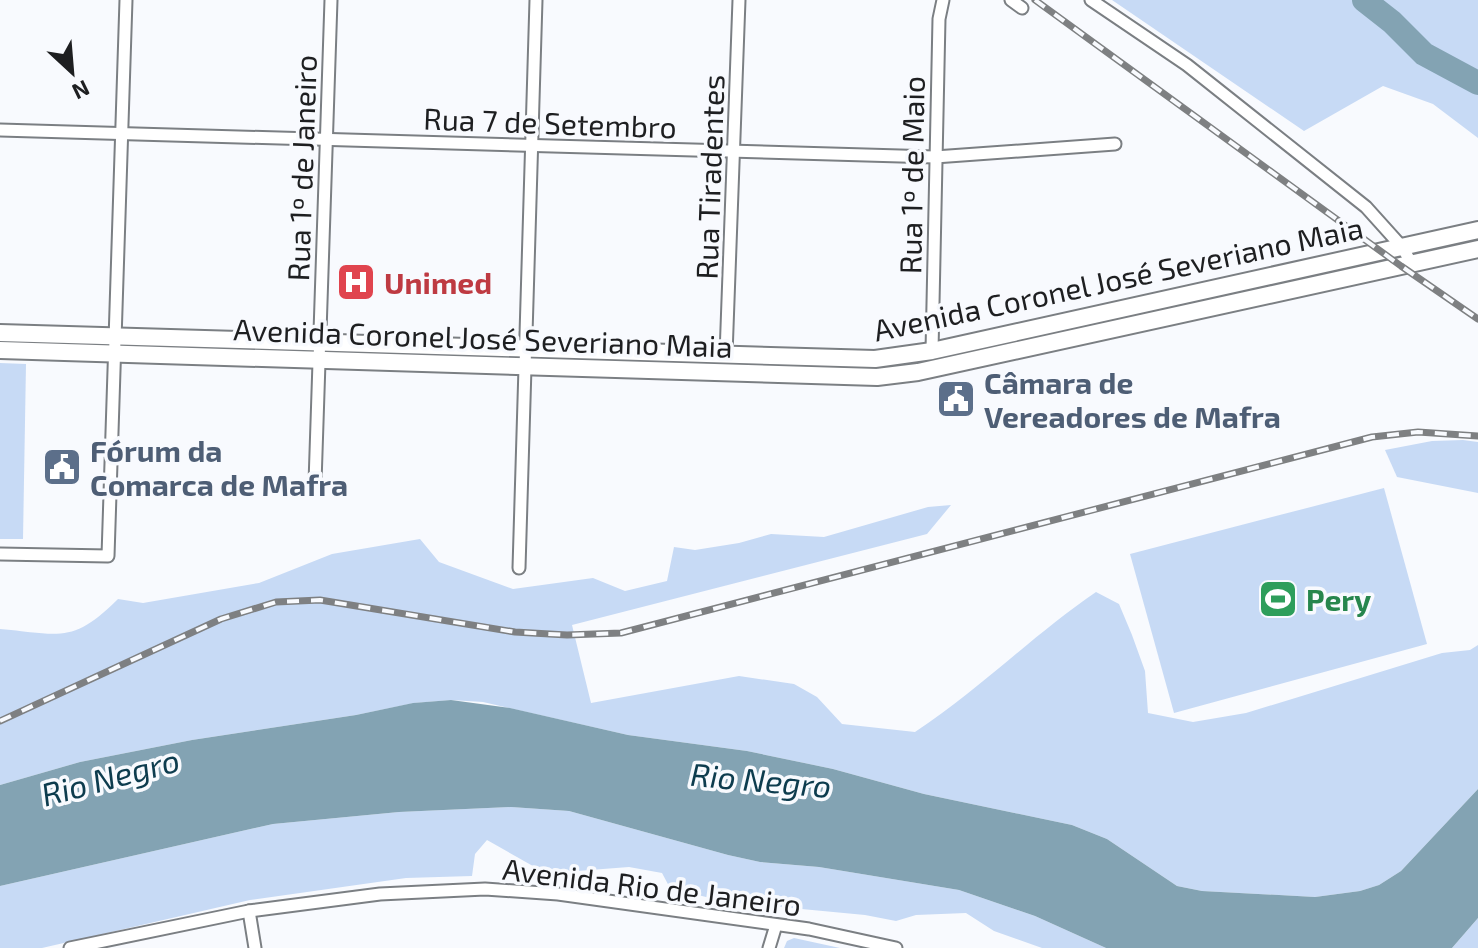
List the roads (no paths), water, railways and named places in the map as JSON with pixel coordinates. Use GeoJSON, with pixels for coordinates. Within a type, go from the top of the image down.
{"type":"FeatureCollection","features":[{"type":"Feature","properties":{"kind":"main road","name":"Avenida Coronel José Severiano Maia"},"geometry":{"type":"LineString","coordinates":[[0,350],[114,345],[319,343],[875,359],[932,351],[1478,230]]}},
{"type":"Feature","properties":{"kind":"main road","name":"Avenida Coronel José Severiano Maia"},"geometry":{"type":"LineString","coordinates":[[0,333],[318,360],[858,378],[898,375],[1478,249]]}},
{"type":"Feature","properties":{"kind":"street"},"geometry":{"type":"LineString","coordinates":[[0,554],[108,556],[126,0]]}},
{"type":"Feature","properties":{"kind":"street","name":"Rua 1º de Janeiro"},"geometry":{"type":"LineString","coordinates":[[315,483],[331,0]]}},
{"type":"Feature","properties":{"kind":"street"},"geometry":{"type":"LineString","coordinates":[[519,568],[536,0]]}},
{"type":"Feature","properties":{"kind":"street","name":"Rua Tiradentes"},"geometry":{"type":"LineString","coordinates":[[726,355],[739,0]]}},
{"type":"Feature","properties":{"kind":"street","name":"Rua 1º de Maio"},"geometry":{"type":"LineString","coordinates":[[932,351],[939,19],[943,0]]}},
{"type":"Feature","properties":{"kind":"street"},"geometry":{"type":"LineString","coordinates":[[1011,0],[1022,8]]}},
{"type":"Feature","properties":{"kind":"street"},"geometry":{"type":"LineString","coordinates":[[1091,0],[1187,65],[1366,207],[1402,247],[1412,264]]}},
{"type":"Feature","properties":{"kind":"street","name":"Rua 7 de Setembro"},"geometry":{"type":"LineString","coordinates":[[0,130],[935,157],[1115,144]]}},
{"type":"Feature","properties":{"kind":"street","name":"Avenida Rio de Janeiro"},"geometry":{"type":"LineString","coordinates":[[70,948],[249,911],[380,894],[485,889],[558,894],[809,929],[896,948]]}},
{"type":"Feature","properties":{"kind":"street"},"geometry":{"type":"LineString","coordinates":[[249,911],[255,948]]}},
{"type":"Feature","properties":{"kind":"street"},"geometry":{"type":"LineString","coordinates":[[769,948],[776,925]]}},
{"type":"Feature","properties":{"kind":"water","name":"Rio Negro"},"geometry":{"type":"Polygon","coordinates":[[[451,700],[510,708],[628,735],[747,751],[833,769],[924,794],[1072,825],[1107,839],[1177,886],[1202,891],[1315,897],[1379,885],[1401,871],[1478,789],[1478,918],[1452,948],[1106,948],[1035,916],[959,890],[819,867],[760,862],[569,811],[511,807],[399,812],[273,824],[0,886],[0,785],[80,762],[192,740],[356,715],[413,703],[451,700]]]}},
{"type":"Feature","properties":{"kind":"waterway"},"geometry":{"type":"LineString","coordinates":[[1364,0],[1424,54],[1478,83]]}},
{"type":"Feature","properties":{"kind":"railway"},"geometry":{"type":"LineString","coordinates":[[1035,0],[1478,319]]}},
{"type":"Feature","properties":{"kind":"railway"},"geometry":{"type":"LineString","coordinates":[[0,721],[221,619],[276,602],[320,600],[515,632],[567,635],[621,633],[1372,437],[1418,432],[1478,436]]}},
{"type":"Feature","properties":{"kind":"place","name":"Unimed"},"geometry":{"type":"Point","coordinates":[356,282]}},
{"type":"Feature","properties":{"kind":"place","name":"Câmara de Vereadores de Mafra"},"geometry":{"type":"Point","coordinates":[956,399]}},
{"type":"Feature","properties":{"kind":"place","name":"Fórum da Comarca de Mafra"},"geometry":{"type":"Point","coordinates":[62,467]}},
{"type":"Feature","properties":{"kind":"place","name":"Pery"},"geometry":{"type":"Point","coordinates":[1278,599]}}]}
